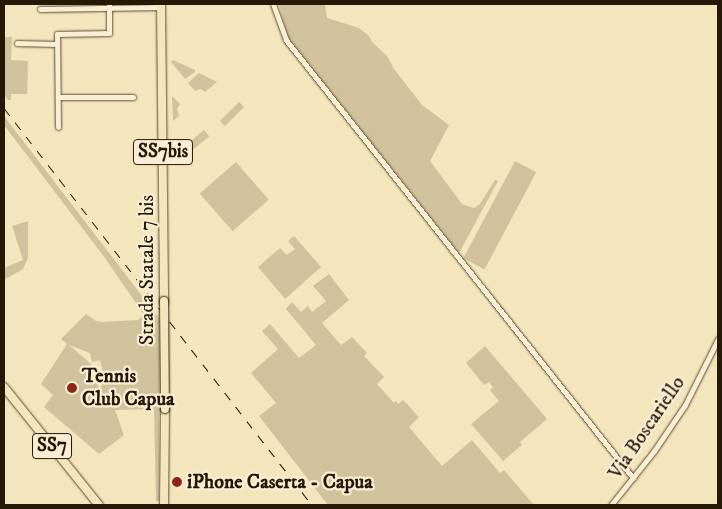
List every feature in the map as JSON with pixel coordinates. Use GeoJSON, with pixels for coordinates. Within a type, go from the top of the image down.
{"type":"FeatureCollection","features":[{"type":"Feature","properties":{"kind":"main road","name":"Strada Statale 7 bis"},"geometry":{"type":"LineString","coordinates":[[161,5],[165,409],[164,505]]}},
{"type":"Feature","properties":{"kind":"main road","name":"SS7"},"geometry":{"type":"LineString","coordinates":[[4,388],[100,505]]}},
{"type":"Feature","properties":{"kind":"street"},"geometry":{"type":"LineString","coordinates":[[273,4],[286,40],[633,478]]}},
{"type":"Feature","properties":{"kind":"street"},"geometry":{"type":"LineString","coordinates":[[40,9],[161,5]]}},
{"type":"Feature","properties":{"kind":"street"},"geometry":{"type":"LineString","coordinates":[[58,127],[57,34],[109,33],[109,6]]}},
{"type":"Feature","properties":{"kind":"street"},"geometry":{"type":"LineString","coordinates":[[17,43],[57,44]]}},
{"type":"Feature","properties":{"kind":"street"},"geometry":{"type":"LineString","coordinates":[[58,97],[133,97]]}},
{"type":"Feature","properties":{"kind":"street","name":"Via Boscariello"},"geometry":{"type":"LineString","coordinates":[[611,505],[633,478],[686,404],[718,338]]}},
{"type":"Feature","properties":{"kind":"shaded area"},"geometry":{"type":"Polygon","coordinates":[[[279,4],[325,4],[327,18],[359,28],[369,36],[372,42],[387,56],[394,69],[422,105],[449,125],[430,161],[462,204],[474,208],[480,204],[495,180],[498,181],[459,253],[293,44],[287,35],[279,4]]]}},
{"type":"Feature","properties":{"kind":"shaded area"},"geometry":{"type":"Polygon","coordinates":[[[4,37],[12,37],[11,60],[28,61],[27,94],[11,94],[11,100],[8,100],[4,94],[4,37]]]}},
{"type":"Feature","properties":{"kind":"shaded area"},"geometry":{"type":"Polygon","coordinates":[[[173,60],[195,70],[195,72],[185,79],[171,62],[173,60]]]}},
{"type":"Feature","properties":{"kind":"shaded area"},"geometry":{"type":"Polygon","coordinates":[[[199,73],[217,82],[205,92],[200,89],[195,91],[188,83],[199,73]]]}},
{"type":"Feature","properties":{"kind":"shaded area"},"geometry":{"type":"Polygon","coordinates":[[[172,96],[180,104],[177,109],[179,116],[173,121],[172,96]]]}},
{"type":"Feature","properties":{"kind":"shaded area"},"geometry":{"type":"Polygon","coordinates":[[[239,102],[244,107],[225,126],[220,121],[239,102]]]}},
{"type":"Feature","properties":{"kind":"shaded area"},"geometry":{"type":"Polygon","coordinates":[[[4,116],[159,318],[159,501],[156,501],[154,409],[115,410],[124,435],[99,454],[44,407],[53,395],[41,384],[67,344],[61,339],[86,314],[96,321],[102,322],[138,320],[144,315],[105,258],[4,125],[4,116]],[[69,345],[91,364],[87,370],[101,390],[103,372],[100,360],[92,362],[90,353],[69,345]]]}},
{"type":"Feature","properties":{"kind":"shaded area"},"geometry":{"type":"Polygon","coordinates":[[[204,130],[209,136],[188,154],[183,148],[204,130]]]}},
{"type":"Feature","properties":{"kind":"shaded area"},"geometry":{"type":"Polygon","coordinates":[[[515,161],[536,172],[485,269],[463,258],[515,161]]]}},
{"type":"Feature","properties":{"kind":"shaded area"},"geometry":{"type":"Polygon","coordinates":[[[236,162],[269,200],[233,231],[200,193],[236,162]]]}},
{"type":"Feature","properties":{"kind":"shaded area"},"geometry":{"type":"Polygon","coordinates":[[[28,221],[28,258],[23,269],[4,280],[4,268],[23,260],[12,226],[28,221]]]}},
{"type":"Feature","properties":{"kind":"shaded area"},"geometry":{"type":"Polygon","coordinates":[[[294,236],[321,267],[285,299],[258,267],[280,248],[287,255],[295,249],[288,241],[294,236]]]}},
{"type":"Feature","properties":{"kind":"shaded area"},"geometry":{"type":"Polygon","coordinates":[[[329,274],[349,300],[322,323],[341,345],[352,337],[367,353],[364,356],[384,377],[377,384],[394,403],[396,401],[398,404],[403,400],[419,417],[409,427],[442,466],[472,440],[500,473],[504,470],[534,505],[328,505],[259,416],[276,403],[251,373],[278,349],[262,331],[270,324],[299,358],[316,345],[286,309],[292,302],[301,312],[308,306],[312,312],[326,301],[313,286],[329,274]]]}},
{"type":"Feature","properties":{"kind":"shaded area"},"geometry":{"type":"Polygon","coordinates":[[[485,346],[547,419],[520,442],[522,445],[503,461],[471,424],[499,401],[490,390],[493,387],[489,382],[484,385],[466,363],[485,346]]]}},
{"type":"Feature","properties":{"kind":"railway"},"geometry":{"type":"LineString","coordinates":[[4,108],[312,505]]}},
{"type":"Feature","properties":{"kind":"place","name":"Tennis Club Capua"},"geometry":{"type":"Point","coordinates":[72,388]}},
{"type":"Feature","properties":{"kind":"place","name":"iPhone Caserta - Capua"},"geometry":{"type":"Point","coordinates":[177,482]}}]}
